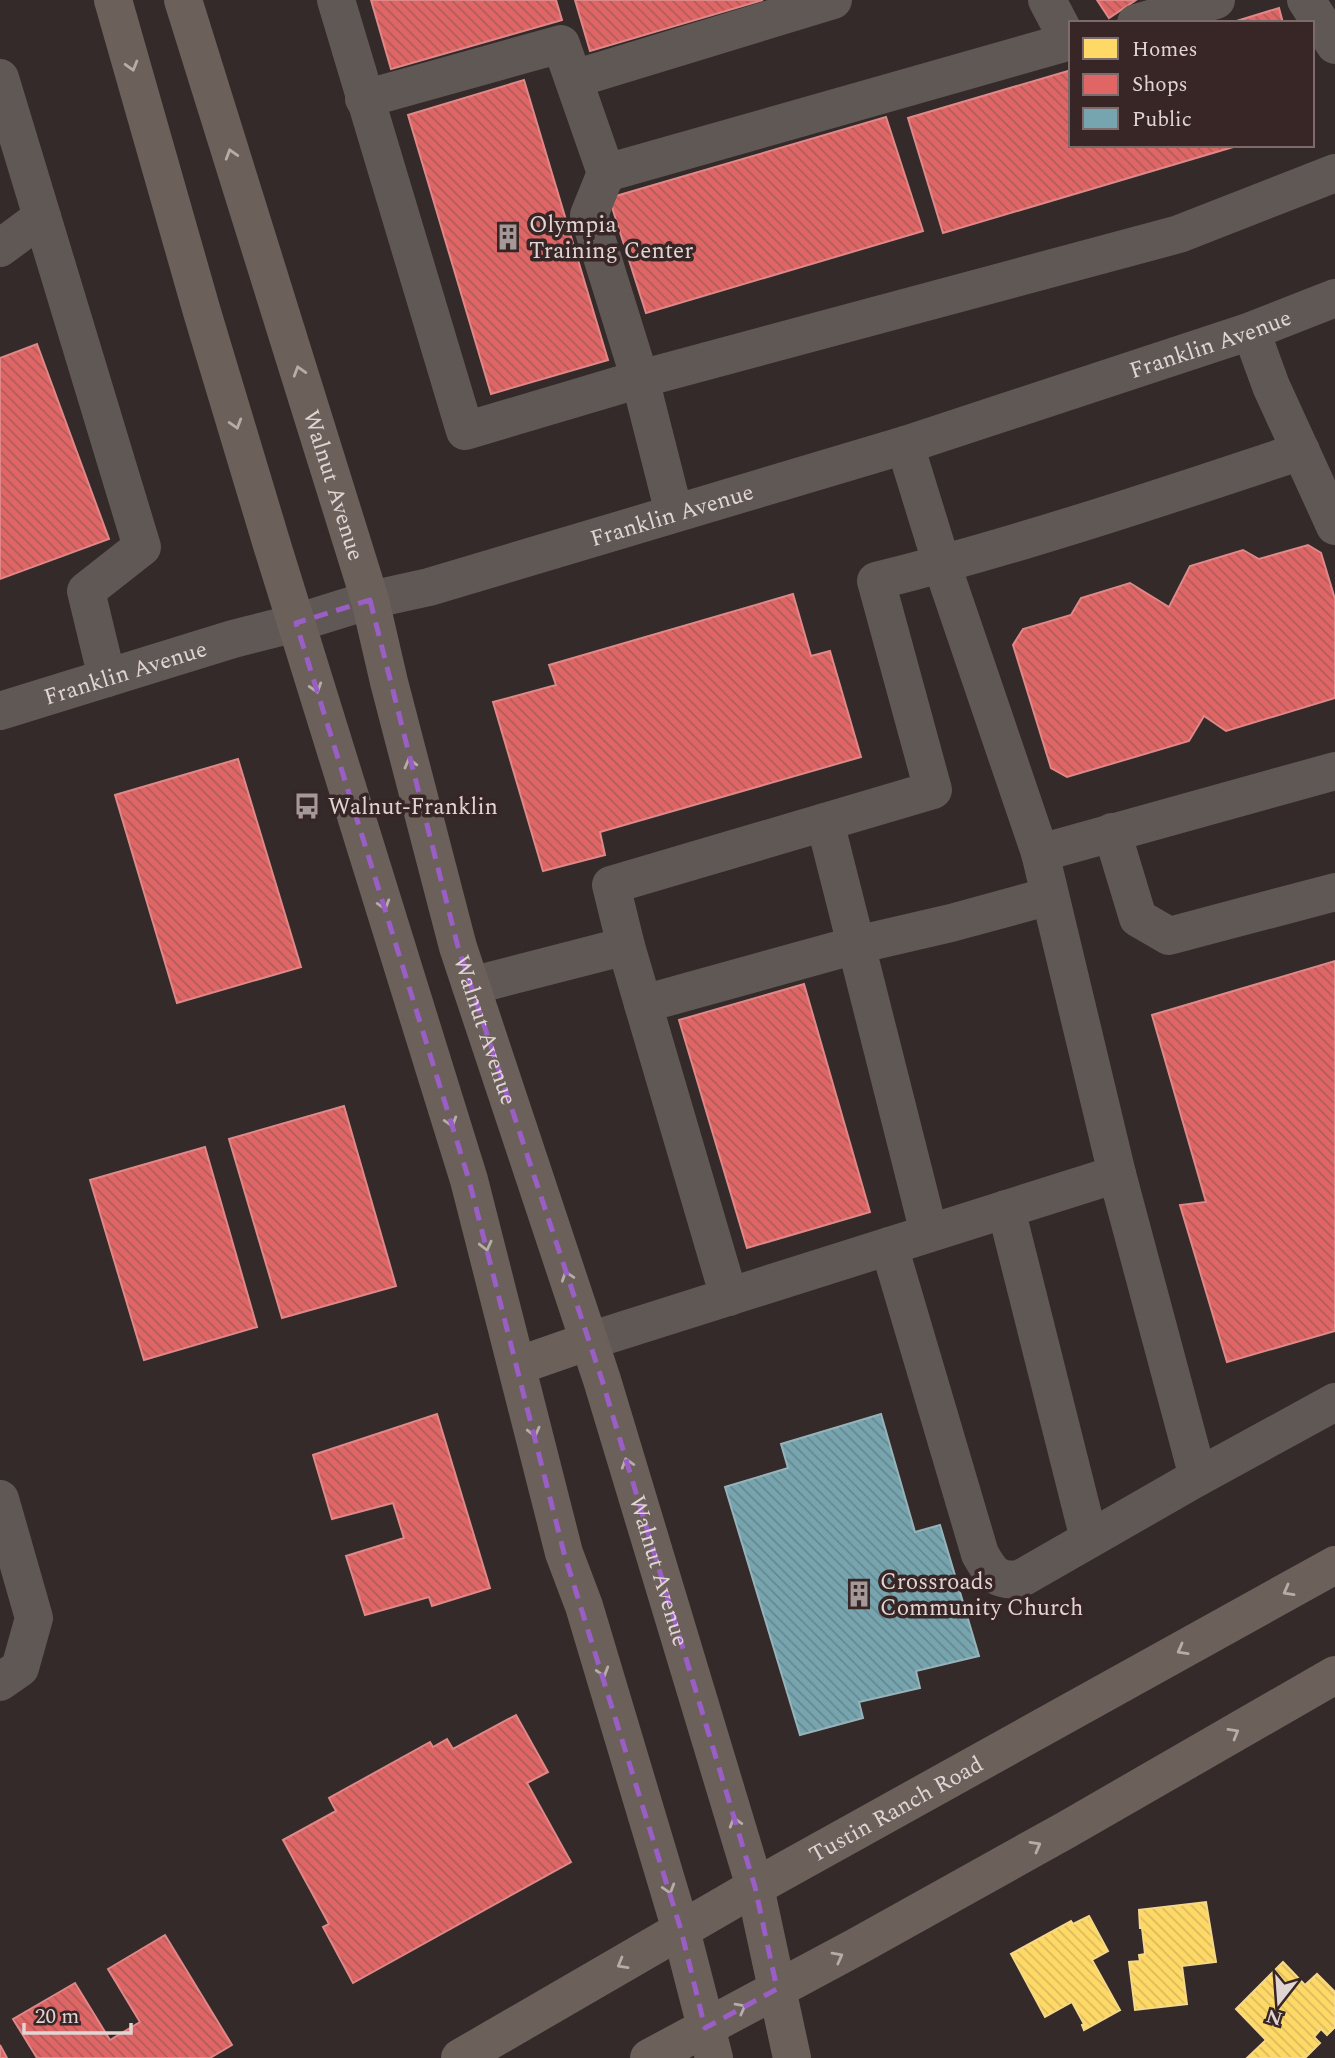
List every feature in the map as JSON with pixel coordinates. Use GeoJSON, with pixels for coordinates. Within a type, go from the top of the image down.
{"type":"FeatureCollection","features":[{"type":"Feature","properties":{"kind":"main road"},"geometry":{"type":"LineString","coordinates":[[113,0],[202,312],[469,1180],[564,1553],[584,1606],[681,1930],[710,2043]]}},
{"type":"Feature","properties":{"kind":"main road","name":"Walnut Avenue"},"geometry":{"type":"LineString","coordinates":[[183,0],[370,600],[458,947],[589,1341],[755,1887],[792,2058]]}},
{"type":"Feature","properties":{"kind":"main road"},"geometry":{"type":"LineString","coordinates":[[517,1366],[589,1341]]}},
{"type":"Feature","properties":{"kind":"main road","name":"Tustin Ranch Road"},"geometry":{"type":"LineString","coordinates":[[460,2058],[755,1887],[1335,1565]]}},
{"type":"Feature","properties":{"kind":"main road"},"geometry":{"type":"LineString","coordinates":[[649,2058],[710,2043],[778,1989],[1066,1830],[1335,1675]]}},
{"type":"Feature","properties":{"kind":"street"},"geometry":{"type":"LineString","coordinates":[[336,0],[465,432],[640,379],[1179,233],[1335,173]]}},
{"type":"Feature","properties":{"kind":"street"},"geometry":{"type":"LineString","coordinates":[[574,79],[833,0]]}},
{"type":"Feature","properties":{"kind":"street"},"geometry":{"type":"LineString","coordinates":[[1047,0],[1069,40]]}},
{"type":"Feature","properties":{"kind":"street"},"geometry":{"type":"LineString","coordinates":[[1143,21],[1216,0]]}},
{"type":"Feature","properties":{"kind":"street"},"geometry":{"type":"LineString","coordinates":[[1306,0],[1335,44]]}},
{"type":"Feature","properties":{"kind":"street"},"geometry":{"type":"LineString","coordinates":[[606,173],[1069,42]]}},
{"type":"Feature","properties":{"kind":"street"},"geometry":{"type":"LineString","coordinates":[[364,99],[561,44],[606,173],[589,215],[640,379],[674,513]]}},
{"type":"Feature","properties":{"kind":"street"},"geometry":{"type":"LineString","coordinates":[[0,78],[142,547],[86,591],[107,678]]}},
{"type":"Feature","properties":{"kind":"street"},"geometry":{"type":"LineString","coordinates":[[0,248],[42,217]]}},
{"type":"Feature","properties":{"kind":"street","name":"Franklin Avenue"},"geometry":{"type":"LineString","coordinates":[[0,711],[233,639],[370,600],[429,587],[905,445],[1251,331],[1335,298]]}},
{"type":"Feature","properties":{"kind":"street"},"geometry":{"type":"LineString","coordinates":[[1251,331],[1271,386],[1335,526]]}},
{"type":"Feature","properties":{"kind":"street"},"geometry":{"type":"LineString","coordinates":[[905,445],[942,565],[1040,853],[1117,1174],[1198,1477]]}},
{"type":"Feature","properties":{"kind":"street"},"geometry":{"type":"LineString","coordinates":[[729,1297],[626,946],[611,885],[933,790],[876,581],[942,565],[1086,522],[1301,452]]}},
{"type":"Feature","properties":{"kind":"street"},"geometry":{"type":"LineString","coordinates":[[1040,853],[1335,771]]}},
{"type":"Feature","properties":{"kind":"street"},"geometry":{"type":"LineString","coordinates":[[825,822],[929,1233]]}},
{"type":"Feature","properties":{"kind":"street"},"geometry":{"type":"LineString","coordinates":[[1112,832],[1138,918],[1169,936],[1335,892]]}},
{"type":"Feature","properties":{"kind":"street"},"geometry":{"type":"LineString","coordinates":[[643,1004],[856,945],[1050,896]]}},
{"type":"Feature","properties":{"kind":"street"},"geometry":{"type":"LineString","coordinates":[[471,986],[626,946]]}},
{"type":"Feature","properties":{"kind":"street"},"geometry":{"type":"LineString","coordinates":[[589,1341],[1117,1174]]}},
{"type":"Feature","properties":{"kind":"street"},"geometry":{"type":"LineString","coordinates":[[1006,1209],[1089,1539]]}},
{"type":"Feature","properties":{"kind":"street"},"geometry":{"type":"LineString","coordinates":[[889,1246],[980,1554],[990,1572],[1007,1580],[1020,1579],[1335,1402]]}},
{"type":"Feature","properties":{"kind":"street"},"geometry":{"type":"LineString","coordinates":[[0,1499],[34,1618],[20,1668],[0,1682]]}},
{"type":"Feature","properties":{"kind":"highlighted area"},"geometry":{"type":"Polygon","coordinates":[[[370,600],[458,947],[602,1380],[755,1887],[777,1989],[705,2028],[681,1930],[564,1553],[469,1180],[296,623],[370,600]]]}},
{"type":"Feature","properties":{"kind":"building: Homes"},"geometry":{"type":"Polygon","coordinates":[[[1206,1902],[1216,1962],[1182,1966],[1187,2004],[1135,2010],[1129,1962],[1140,1961],[1139,1955],[1145,1954],[1139,1910],[1206,1902]]]}},
{"type":"Feature","properties":{"kind":"building: Homes"},"geometry":{"type":"Polygon","coordinates":[[[1089,1916],[1108,1951],[1092,1960],[1120,2010],[1084,2030],[1084,2024],[1072,2002],[1045,2017],[1011,1954],[1071,1921],[1073,1924],[1089,1916]]]}},
{"type":"Feature","properties":{"kind":"building: Homes"},"geometry":{"type":"Polygon","coordinates":[[[1283,1962],[1305,1985],[1317,1974],[1335,1992],[1335,2027],[1327,2035],[1321,2029],[1314,2037],[1320,2043],[1305,2058],[1247,2058],[1266,2040],[1236,2009],[1283,1962]]]}},
{"type":"Feature","properties":{"kind":"building: Shops"},"geometry":{"type":"Polygon","coordinates":[[[371,0],[556,0],[562,20],[391,69],[371,0]]]}},
{"type":"Feature","properties":{"kind":"building: Shops"},"geometry":{"type":"Polygon","coordinates":[[[575,0],[763,0],[590,51],[575,0]]]}},
{"type":"Feature","properties":{"kind":"building: Shops"},"geometry":{"type":"Polygon","coordinates":[[[1097,0],[1136,0],[1109,18],[1097,0]]]}},
{"type":"Feature","properties":{"kind":"building: Shops"},"geometry":{"type":"Polygon","coordinates":[[[1279,8],[1282,21],[1237,21],[1279,8]]]}},
{"type":"Feature","properties":{"kind":"building: Shops"},"geometry":{"type":"Polygon","coordinates":[[[1069,71],[1069,147],[1233,147],[943,233],[908,118],[1069,71]]]}},
{"type":"Feature","properties":{"kind":"building: Shops","name":"Olympia Training Center"},"geometry":{"type":"Polygon","coordinates":[[[524,80],[608,360],[491,394],[408,115],[524,80]]]}},
{"type":"Feature","properties":{"kind":"building: Shops"},"geometry":{"type":"Polygon","coordinates":[[[886,117],[923,231],[646,313],[609,198],[886,117]]]}},
{"type":"Feature","properties":{"kind":"building: Shops"},"geometry":{"type":"Polygon","coordinates":[[[37,344],[109,539],[0,579],[0,358],[37,344]]]}},
{"type":"Feature","properties":{"kind":"building: Shops"},"geometry":{"type":"Polygon","coordinates":[[[1308,545],[1321,553],[1335,599],[1335,698],[1226,731],[1204,716],[1189,741],[1067,777],[1051,768],[1013,645],[1023,629],[1071,615],[1081,598],[1130,583],[1169,607],[1190,566],[1243,550],[1259,559],[1308,545]]]}},
{"type":"Feature","properties":{"kind":"building: Shops"},"geometry":{"type":"Polygon","coordinates":[[[793,594],[811,656],[830,651],[861,757],[600,832],[605,855],[543,871],[493,702],[556,685],[549,665],[793,594]]]}},
{"type":"Feature","properties":{"kind":"building: Shops"},"geometry":{"type":"Polygon","coordinates":[[[238,759],[301,967],[177,1003],[115,795],[238,759]]]}},
{"type":"Feature","properties":{"kind":"building: Shops"},"geometry":{"type":"Polygon","coordinates":[[[1335,961],[1335,1331],[1227,1362],[1180,1205],[1206,1202],[1152,1015],[1335,961]]]}},
{"type":"Feature","properties":{"kind":"building: Shops"},"geometry":{"type":"Polygon","coordinates":[[[804,984],[870,1212],[747,1248],[679,1020],[804,984]]]}},
{"type":"Feature","properties":{"kind":"building: Shops"},"geometry":{"type":"Polygon","coordinates":[[[344,1106],[396,1286],[282,1318],[229,1139],[344,1106]]]}},
{"type":"Feature","properties":{"kind":"building: Shops"},"geometry":{"type":"Polygon","coordinates":[[[205,1147],[257,1327],[144,1360],[90,1180],[205,1147]]]}},
{"type":"Feature","properties":{"kind":"building: Shops"},"geometry":{"type":"Polygon","coordinates":[[[437,1414],[490,1588],[432,1606],[429,1597],[365,1615],[346,1556],[404,1538],[393,1503],[332,1519],[313,1455],[437,1414]]]}},
{"type":"Feature","properties":{"kind":"building: Shops"},"geometry":{"type":"Polygon","coordinates":[[[516,1715],[548,1772],[527,1783],[571,1862],[353,1983],[323,1927],[329,1924],[283,1840],[336,1811],[329,1798],[430,1742],[433,1747],[447,1739],[453,1749],[516,1715]]]}},
{"type":"Feature","properties":{"kind":"building: Shops"},"geometry":{"type":"Polygon","coordinates":[[[165,1935],[232,2045],[210,2058],[37,2058],[13,2019],[75,1983],[110,2040],[140,2022],[108,1969],[165,1935]]]}},
{"type":"Feature","properties":{"kind":"building: Shops"},"geometry":{"type":"Polygon","coordinates":[[[0,2045],[7,2058],[0,2058],[0,2045]]]}},
{"type":"Feature","properties":{"kind":"building: Public","name":"Crossroads Community Church"},"geometry":{"type":"Polygon","coordinates":[[[881,1414],[915,1532],[940,1525],[979,1656],[916,1671],[920,1688],[859,1702],[863,1718],[800,1735],[725,1487],[788,1468],[781,1444],[881,1414]]]}},
{"type":"Feature","properties":{"kind":"place","name":"Olympia Training Center"},"geometry":{"type":"Point","coordinates":[508,237]}},
{"type":"Feature","properties":{"kind":"place","name":"Walnut-Franklin"},"geometry":{"type":"Point","coordinates":[307,806]}},
{"type":"Feature","properties":{"kind":"place","name":"Crossroads Community Church"},"geometry":{"type":"Point","coordinates":[859,1594]}}]}
